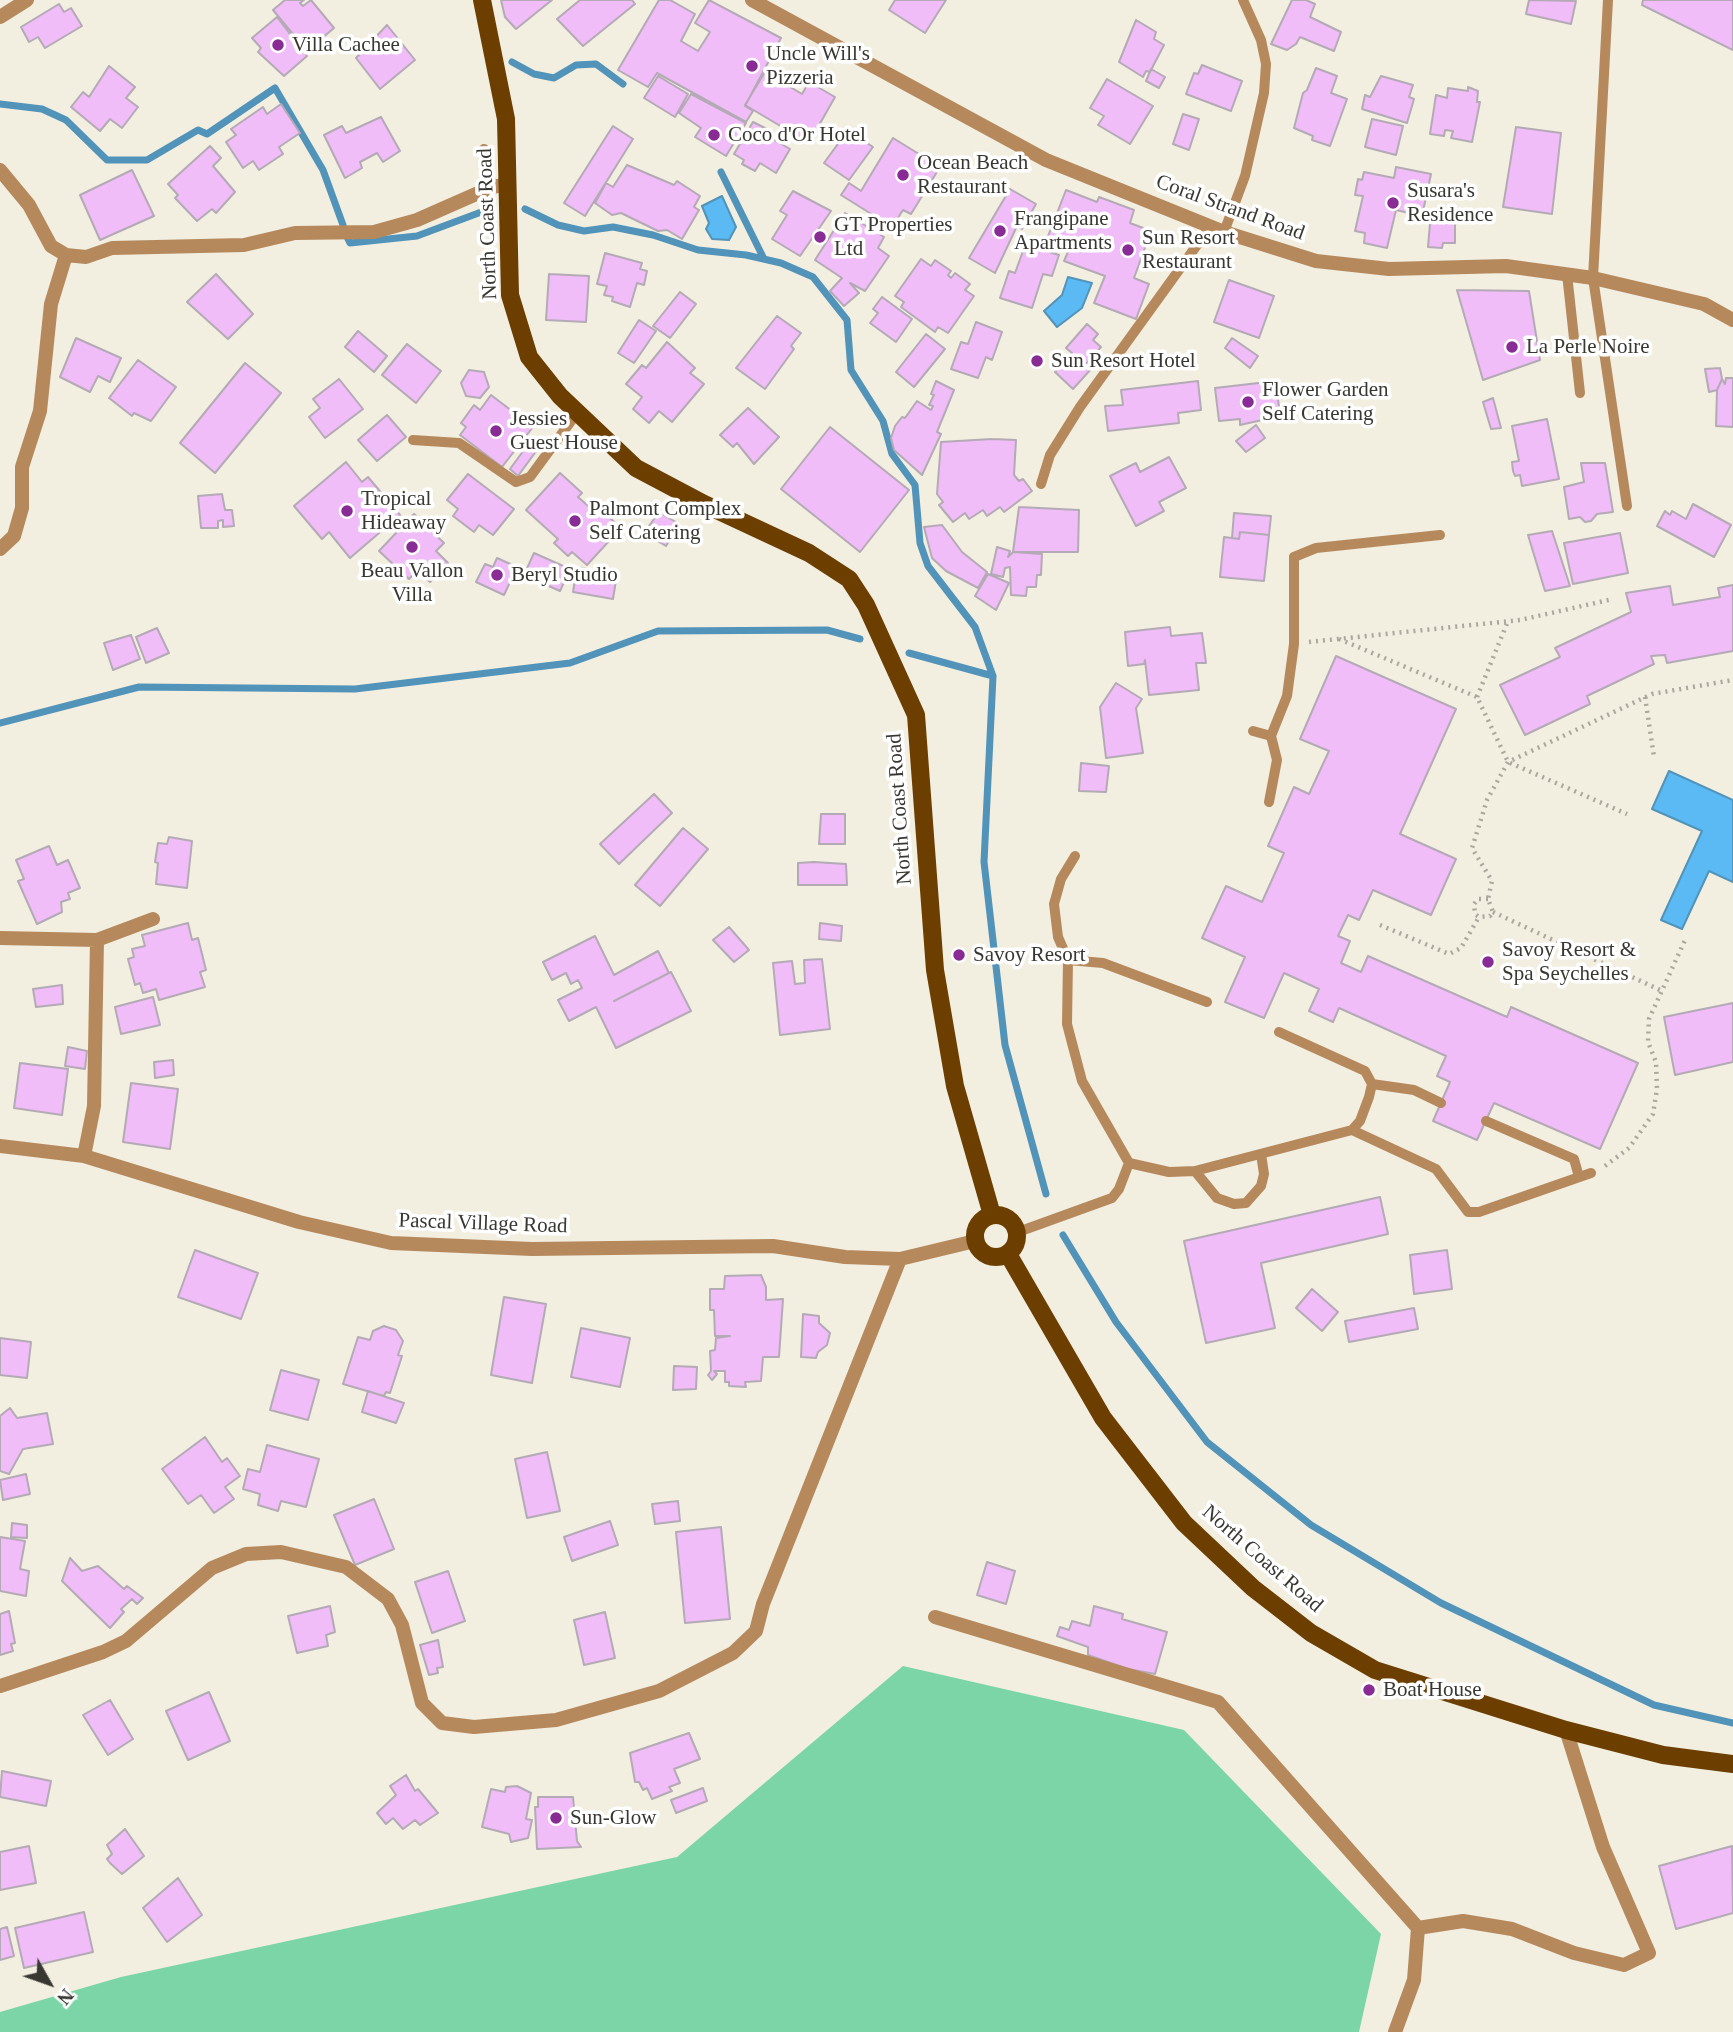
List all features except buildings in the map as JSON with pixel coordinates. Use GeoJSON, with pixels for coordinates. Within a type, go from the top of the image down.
{"type":"FeatureCollection","features":[{"type":"Feature","properties":{"kind":"main road","name":"North Coast Road"},"geometry":{"type":"LineString","coordinates":[[482,0],[506,119],[500,186],[510,295],[529,357],[577,413],[636,468],[704,504],[809,552],[849,579],[866,605],[916,715],[935,970],[955,1086],[992,1215]]}},
{"type":"Feature","properties":{"kind":"main road"},"geometry":{"type":"LineString","coordinates":[[992,1215],[1008,1218],[1018,1232],[1014,1249],[1000,1257],[985,1254],[975,1241],[978,1224],[992,1215]]}},
{"type":"Feature","properties":{"kind":"main road","name":"North Coast Road"},"geometry":{"type":"LineString","coordinates":[[1007,1254],[1104,1418],[1184,1523],[1253,1588],[1311,1633],[1375,1670],[1566,1730],[1663,1755],[1733,1764]]}},
{"type":"Feature","properties":{"kind":"street"},"geometry":{"type":"LineString","coordinates":[[0,17],[27,0]]}},
{"type":"Feature","properties":{"kind":"street","name":"Coral Strand Road"},"geometry":{"type":"LineString","coordinates":[[752,0],[1046,160],[1217,229],[1316,261],[1390,269],[1506,267],[1593,278],[1704,304],[1733,320]]}},
{"type":"Feature","properties":{"kind":"street"},"geometry":{"type":"LineString","coordinates":[[0,170],[29,205],[51,246],[66,255],[86,257],[112,248],[243,245],[295,233],[374,232],[417,220],[500,186]]}},
{"type":"Feature","properties":{"kind":"street"},"geometry":{"type":"LineString","coordinates":[[0,550],[15,536],[22,508],[22,467],[40,411],[51,304],[66,255]]}},
{"type":"Feature","properties":{"kind":"street"},"geometry":{"type":"LineString","coordinates":[[0,939],[97,940],[153,919]]}},
{"type":"Feature","properties":{"kind":"street"},"geometry":{"type":"LineString","coordinates":[[84,1157],[94,1105],[97,940]]}},
{"type":"Feature","properties":{"kind":"street","name":"Pascal Village Road"},"geometry":{"type":"LineString","coordinates":[[0,1146],[84,1157],[299,1222],[391,1243],[532,1249],[773,1246],[845,1257],[900,1259],[975,1241]]}},
{"type":"Feature","properties":{"kind":"street"},"geometry":{"type":"LineString","coordinates":[[0,1686],[103,1652],[126,1641],[212,1568],[246,1554],[281,1552],[346,1567],[388,1599],[402,1625],[422,1703],[442,1723],[474,1727],[556,1720],[659,1691],[733,1653],[756,1631],[763,1604],[900,1259]]}},
{"type":"Feature","properties":{"kind":"street"},"geometry":{"type":"LineString","coordinates":[[935,1617],[1218,1702],[1418,1928],[1414,1980],[1395,2032]]}},
{"type":"Feature","properties":{"kind":"street"},"geometry":{"type":"LineString","coordinates":[[1418,1928],[1463,1920],[1512,1929],[1574,1953],[1624,1965],[1649,1953],[1603,1847],[1566,1730]]}},
{"type":"Feature","properties":{"kind":"lane"},"geometry":{"type":"LineString","coordinates":[[1041,484],[1050,455],[1080,407],[1217,229],[1245,176],[1264,93],[1266,64],[1261,40],[1243,0]]}},
{"type":"Feature","properties":{"kind":"lane"},"geometry":{"type":"LineString","coordinates":[[1608,0],[1593,278],[1627,506]]}},
{"type":"Feature","properties":{"kind":"lane"},"geometry":{"type":"LineString","coordinates":[[484,149],[500,186]]}},
{"type":"Feature","properties":{"kind":"lane"},"geometry":{"type":"LineString","coordinates":[[1567,274],[1580,393]]}},
{"type":"Feature","properties":{"kind":"lane"},"geometry":{"type":"LineString","coordinates":[[413,440],[459,443],[516,482],[530,477],[577,413]]}},
{"type":"Feature","properties":{"kind":"lane"},"geometry":{"type":"LineString","coordinates":[[1269,802],[1277,760],[1271,736],[1287,695],[1294,644],[1294,557],[1316,548],[1440,535]]}},
{"type":"Feature","properties":{"kind":"lane"},"geometry":{"type":"LineString","coordinates":[[1253,731],[1271,736]]}},
{"type":"Feature","properties":{"kind":"lane"},"geometry":{"type":"LineString","coordinates":[[1075,856],[1061,879],[1054,904],[1058,937],[1068,960],[1067,1024],[1082,1081],[1129,1163],[1161,1171],[1195,1171],[1352,1130],[1436,1170],[1468,1212],[1479,1212],[1591,1173]]}},
{"type":"Feature","properties":{"kind":"lane"},"geometry":{"type":"LineString","coordinates":[[1068,960],[1103,963],[1207,1002]]}},
{"type":"Feature","properties":{"kind":"lane"},"geometry":{"type":"LineString","coordinates":[[1279,1032],[1365,1071],[1372,1084],[1365,1111],[1352,1130]]}},
{"type":"Feature","properties":{"kind":"lane"},"geometry":{"type":"LineString","coordinates":[[1372,1084],[1413,1090],[1441,1103]]}},
{"type":"Feature","properties":{"kind":"lane"},"geometry":{"type":"LineString","coordinates":[[1486,1121],[1574,1159],[1579,1177]]}},
{"type":"Feature","properties":{"kind":"lane"},"geometry":{"type":"LineString","coordinates":[[1195,1171],[1217,1198],[1234,1204],[1246,1203],[1261,1186],[1264,1174],[1261,1154]]}},
{"type":"Feature","properties":{"kind":"lane"},"geometry":{"type":"LineString","coordinates":[[1018,1232],[1112,1198],[1119,1189],[1129,1163]]}},
{"type":"Feature","properties":{"kind":"path"},"geometry":{"type":"LineString","coordinates":[[1294,644],[1508,621],[1613,599]]}},
{"type":"Feature","properties":{"kind":"path"},"geometry":{"type":"LineString","coordinates":[[1477,697],[1508,621]]}},
{"type":"Feature","properties":{"kind":"path"},"geometry":{"type":"LineString","coordinates":[[1339,639],[1477,697],[1508,762],[1627,814]]}},
{"type":"Feature","properties":{"kind":"path"},"geometry":{"type":"LineString","coordinates":[[1660,990],[1493,912],[1488,899],[1492,881],[1472,848],[1487,800],[1508,762],[1645,697],[1733,680]]}},
{"type":"Feature","properties":{"kind":"path"},"geometry":{"type":"LineString","coordinates":[[1645,697],[1654,757]]}},
{"type":"Feature","properties":{"kind":"path"},"geometry":{"type":"LineString","coordinates":[[1488,899],[1478,899],[1474,904],[1475,914],[1479,917],[1490,916],[1493,912]]}},
{"type":"Feature","properties":{"kind":"path"},"geometry":{"type":"LineString","coordinates":[[1380,925],[1449,954],[1461,948],[1479,917]]}},
{"type":"Feature","properties":{"kind":"path"},"geometry":{"type":"LineString","coordinates":[[1591,1173],[1610,1164],[1629,1148],[1653,1114],[1657,1089],[1656,1062],[1648,1042],[1649,1018],[1686,938]]}},
{"type":"Feature","properties":{"kind":"green space"},"geometry":{"type":"Polygon","coordinates":[[[903,1666],[1184,1730],[1381,1934],[1359,2032],[0,2032],[0,2012],[121,1977],[677,1857],[903,1666]]]}},
{"type":"Feature","properties":{"kind":"water"},"geometry":{"type":"Polygon","coordinates":[[[722,196],[736,227],[729,240],[712,239],[706,229],[709,223],[702,206],[722,196]]]}},
{"type":"Feature","properties":{"kind":"water"},"geometry":{"type":"Polygon","coordinates":[[[1068,277],[1092,283],[1082,308],[1057,327],[1044,311],[1062,295],[1068,277]]]}},
{"type":"Feature","properties":{"kind":"water"},"geometry":{"type":"Polygon","coordinates":[[[1669,771],[1733,800],[1733,882],[1709,871],[1682,929],[1661,920],[1702,831],[1652,809],[1669,771]]]}},
{"type":"Feature","properties":{"kind":"waterway"},"geometry":{"type":"LineString","coordinates":[[512,62],[534,74],[554,78],[576,65],[596,64],[623,84]]}},
{"type":"Feature","properties":{"kind":"waterway"},"geometry":{"type":"LineString","coordinates":[[0,104],[42,109],[66,120],[107,160],[147,160],[198,130],[207,134],[275,88],[323,170],[343,225]]}},
{"type":"Feature","properties":{"kind":"waterway"},"geometry":{"type":"LineString","coordinates":[[721,172],[764,259]]}},
{"type":"Feature","properties":{"kind":"waterway"},"geometry":{"type":"LineString","coordinates":[[347,237],[350,243],[417,236],[492,208]]}},
{"type":"Feature","properties":{"kind":"waterway"},"geometry":{"type":"LineString","coordinates":[[525,209],[558,225],[584,231],[613,227],[653,235],[698,250],[746,255],[781,263],[813,277],[847,320],[851,370],[883,421],[892,454],[915,485],[920,543],[928,566],[975,627],[993,676],[984,862],[1005,1045],[1046,1194]]}},
{"type":"Feature","properties":{"kind":"waterway"},"geometry":{"type":"LineString","coordinates":[[0,723],[139,687],[355,689],[570,663],[658,631],[827,630],[860,639]]}},
{"type":"Feature","properties":{"kind":"waterway"},"geometry":{"type":"LineString","coordinates":[[909,653],[993,676]]}},
{"type":"Feature","properties":{"kind":"waterway"},"geometry":{"type":"LineString","coordinates":[[1063,1235],[1116,1322],[1207,1442],[1311,1525],[1441,1603],[1654,1705],[1733,1723]]}},
{"type":"Feature","properties":{"kind":"place","name":"Villa Cachee"},"geometry":{"type":"Point","coordinates":[278,45]}},
{"type":"Feature","properties":{"kind":"place","name":"Uncle Will's Pizzeria"},"geometry":{"type":"Point","coordinates":[752,66]}},
{"type":"Feature","properties":{"kind":"place","name":"Coco d'Or Hotel"},"geometry":{"type":"Point","coordinates":[714,135]}},
{"type":"Feature","properties":{"kind":"place","name":"Ocean Beach Restaurant"},"geometry":{"type":"Point","coordinates":[903,175]}},
{"type":"Feature","properties":{"kind":"place","name":"Susara's Residence"},"geometry":{"type":"Point","coordinates":[1393,203]}},
{"type":"Feature","properties":{"kind":"place","name":"Frangipane Apartments"},"geometry":{"type":"Point","coordinates":[1000,231]}},
{"type":"Feature","properties":{"kind":"place","name":"GT Properties Ltd"},"geometry":{"type":"Point","coordinates":[820,237]}},
{"type":"Feature","properties":{"kind":"place","name":"Sun Resort Restaurant"},"geometry":{"type":"Point","coordinates":[1128,250]}},
{"type":"Feature","properties":{"kind":"place","name":"La Perle Noire"},"geometry":{"type":"Point","coordinates":[1512,347]}},
{"type":"Feature","properties":{"kind":"place","name":"Sun Resort Hotel"},"geometry":{"type":"Point","coordinates":[1037,361]}},
{"type":"Feature","properties":{"kind":"place","name":"Flower Garden Self Catering"},"geometry":{"type":"Point","coordinates":[1248,402]}},
{"type":"Feature","properties":{"kind":"place","name":"Jessies Guest House"},"geometry":{"type":"Point","coordinates":[496,431]}},
{"type":"Feature","properties":{"kind":"place","name":"Tropical Hideaway"},"geometry":{"type":"Point","coordinates":[347,511]}},
{"type":"Feature","properties":{"kind":"place","name":"Palmont Complex Self Catering"},"geometry":{"type":"Point","coordinates":[575,521]}},
{"type":"Feature","properties":{"kind":"place","name":"Beau Vallon Villa"},"geometry":{"type":"Point","coordinates":[412,547]}},
{"type":"Feature","properties":{"kind":"place","name":"Beryl Studio"},"geometry":{"type":"Point","coordinates":[497,575]}},
{"type":"Feature","properties":{"kind":"place","name":"Savoy Resort"},"geometry":{"type":"Point","coordinates":[959,955]}},
{"type":"Feature","properties":{"kind":"place","name":"Savoy Resort & Spa Seychelles"},"geometry":{"type":"Point","coordinates":[1488,962]}},
{"type":"Feature","properties":{"kind":"place","name":"Boat House"},"geometry":{"type":"Point","coordinates":[1369,1690]}},
{"type":"Feature","properties":{"kind":"place","name":"Sun-Glow"},"geometry":{"type":"Point","coordinates":[556,1818]}}]}
